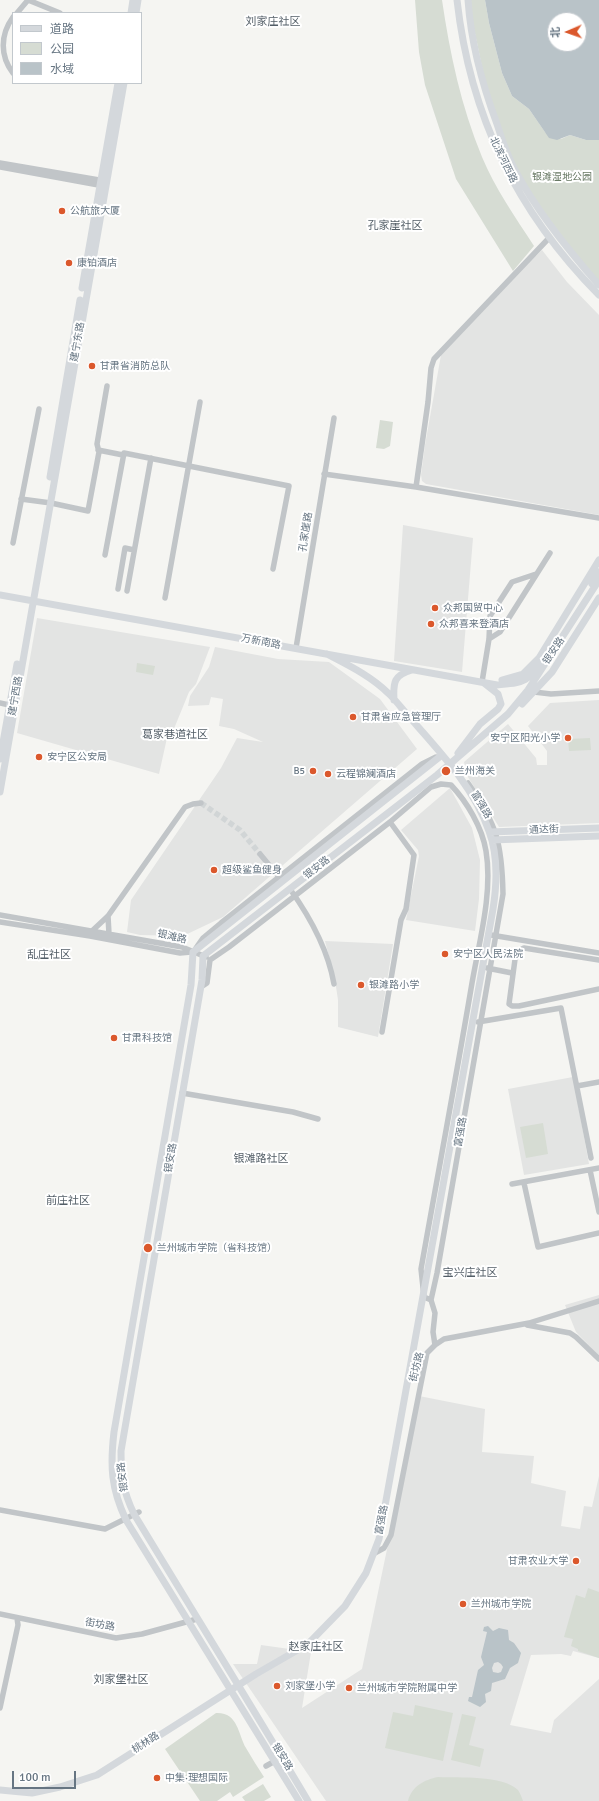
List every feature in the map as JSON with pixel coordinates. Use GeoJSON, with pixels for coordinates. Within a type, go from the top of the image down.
{"type":"FeatureCollection","features":[{"type":"Feature","properties":{"kind":"main road"},"geometry":{"type":"LineString","coordinates":[[131,12],[133,0]]}},
{"type":"Feature","properties":{"kind":"main road"},"geometry":{"type":"LineString","coordinates":[[136,12],[138,0]]}},
{"type":"Feature","properties":{"kind":"main road","name":"北滨河西路"},"geometry":{"type":"LineString","coordinates":[[457,0],[466,53],[477,94],[494,143],[509,174],[538,223],[578,274],[599,295]]}},
{"type":"Feature","properties":{"kind":"main road","name":"北滨河西路"},"geometry":{"type":"LineString","coordinates":[[468,0],[470,26],[478,63],[490,105],[516,172],[546,219],[570,252],[599,285]]}},
{"type":"Feature","properties":{"kind":"main road","name":"建宁东路"},"geometry":{"type":"LineString","coordinates":[[31,600],[85,300],[118,84]]}},
{"type":"Feature","properties":{"kind":"main road","name":"建宁东路"},"geometry":{"type":"LineString","coordinates":[[104,183],[124,84]]}},
{"type":"Feature","properties":{"kind":"main road"},"geometry":{"type":"LineString","coordinates":[[482,682],[510,679],[523,674],[532,667],[540,658],[599,560]]}},
{"type":"Feature","properties":{"kind":"main road"},"geometry":{"type":"LineString","coordinates":[[567,628],[599,572]]}},
{"type":"Feature","properties":{"kind":"main road"},"geometry":{"type":"LineString","coordinates":[[567,628],[599,580]]}},
{"type":"Feature","properties":{"kind":"main road","name":"万新南路"},"geometry":{"type":"LineString","coordinates":[[0,595],[497,685],[522,683]]}},
{"type":"Feature","properties":{"kind":"main road"},"geometry":{"type":"LineString","coordinates":[[508,714],[534,692],[552,672],[599,598]]}},
{"type":"Feature","properties":{"kind":"main road","name":"建宁西路"},"geometry":{"type":"LineString","coordinates":[[0,759],[9,705],[31,600]]}},
{"type":"Feature","properties":{"kind":"main road","name":"建宁西路"},"geometry":{"type":"LineString","coordinates":[[0,792],[31,600]]}},
{"type":"Feature","properties":{"kind":"main road","name":"银安路"},"geometry":{"type":"LineString","coordinates":[[522,683],[530,677],[567,628]]}},
{"type":"Feature","properties":{"kind":"main road","name":"银安路"},"geometry":{"type":"LineString","coordinates":[[308,1801],[239,1685],[197,1619],[125,1496],[121,1476],[121,1452],[206,958],[290,889],[450,764],[508,714],[528,690],[567,628]]}},
{"type":"Feature","properties":{"kind":"main road"},"geometry":{"type":"LineString","coordinates":[[327,654],[370,679],[388,692],[394,700]]}},
{"type":"Feature","properties":{"kind":"main road"},"geometry":{"type":"LineString","coordinates":[[394,700],[394,685],[396,678],[404,672],[415,670]]}},
{"type":"Feature","properties":{"kind":"main road"},"geometry":{"type":"LineString","coordinates":[[450,764],[480,724],[498,710],[501,704],[498,694],[482,682]]}},
{"type":"Feature","properties":{"kind":"main road","name":"富强路"},"geometry":{"type":"LineString","coordinates":[[239,1685],[308,1644],[345,1606],[366,1573],[379,1539],[428,1298],[492,935],[496,877],[493,836],[470,792],[450,764],[394,700]]}},
{"type":"Feature","properties":{"kind":"main road","name":"银安路"},"geometry":{"type":"LineString","coordinates":[[299,1801],[126,1520],[114,1489],[111,1455],[192,985],[193,952],[442,754]]}},
{"type":"Feature","properties":{"kind":"main road","name":"通达街"},"geometry":{"type":"LineString","coordinates":[[493,836],[599,828]]}},
{"type":"Feature","properties":{"kind":"main road","name":"通达街"},"geometry":{"type":"LineString","coordinates":[[493,836],[599,836]]}},
{"type":"Feature","properties":{"kind":"main road","name":"桃林路"},"geometry":{"type":"LineString","coordinates":[[0,1790],[32,1793],[60,1787],[97,1775],[239,1685]]}},
{"type":"Feature","properties":{"kind":"street"},"geometry":{"type":"LineString","coordinates":[[18,12],[28,0],[58,12]]}},
{"type":"Feature","properties":{"kind":"street"},"geometry":{"type":"LineString","coordinates":[[12,18],[4,29],[0,43],[0,58],[12,72]]}},
{"type":"Feature","properties":{"kind":"street"},"geometry":{"type":"LineString","coordinates":[[0,163],[104,183]]}},
{"type":"Feature","properties":{"kind":"street"},"geometry":{"type":"LineString","coordinates":[[0,167],[104,183]]}},
{"type":"Feature","properties":{"kind":"street"},"geometry":{"type":"LineString","coordinates":[[416,486],[428,402],[431,368],[434,359],[549,238]]}},
{"type":"Feature","properties":{"kind":"street"},"geometry":{"type":"LineString","coordinates":[[22,499],[88,511],[98,450],[96,444],[107,386]]}},
{"type":"Feature","properties":{"kind":"street"},"geometry":{"type":"LineString","coordinates":[[165,598],[200,402]]}},
{"type":"Feature","properties":{"kind":"street"},"geometry":{"type":"LineString","coordinates":[[13,543],[39,409]]}},
{"type":"Feature","properties":{"kind":"street","name":"孔家崖路"},"geometry":{"type":"LineString","coordinates":[[296,648],[334,418]]}},
{"type":"Feature","properties":{"kind":"street"},"geometry":{"type":"LineString","coordinates":[[98,450],[123,455],[124,453],[151,458],[289,486],[272,569]]}},
{"type":"Feature","properties":{"kind":"street"},"geometry":{"type":"LineString","coordinates":[[106,555],[123,455]]}},
{"type":"Feature","properties":{"kind":"street"},"geometry":{"type":"LineString","coordinates":[[127,591],[151,458]]}},
{"type":"Feature","properties":{"kind":"street"},"geometry":{"type":"LineString","coordinates":[[324,474],[416,486],[599,518]]}},
{"type":"Feature","properties":{"kind":"street"},"geometry":{"type":"LineString","coordinates":[[118,589],[125,548],[134,550]]}},
{"type":"Feature","properties":{"kind":"street"},"geometry":{"type":"LineString","coordinates":[[489,639],[500,632],[550,553]]}},
{"type":"Feature","properties":{"kind":"street"},"geometry":{"type":"LineString","coordinates":[[482,682],[489,639],[490,616],[512,582],[536,574]]}},
{"type":"Feature","properties":{"kind":"street"},"geometry":{"type":"LineString","coordinates":[[534,692],[551,694],[599,691]]}},
{"type":"Feature","properties":{"kind":"street"},"geometry":{"type":"LineString","coordinates":[[0,703],[9,705]]}},
{"type":"Feature","properties":{"kind":"street"},"geometry":{"type":"LineString","coordinates":[[442,754],[422,764],[279,877],[203,938],[193,952],[206,958],[229,947],[390,822],[431,787],[450,764]]}},
{"type":"Feature","properties":{"kind":"street","name":"富强路"},"geometry":{"type":"LineString","coordinates":[[428,1298],[421,1269],[488,880],[486,852],[482,838],[476,822],[458,792],[451,785],[441,784],[431,787]]}},
{"type":"Feature","properties":{"kind":"street"},"geometry":{"type":"LineString","coordinates":[[92,931],[108,916],[186,807],[201,803]]}},
{"type":"Feature","properties":{"kind":"street"},"geometry":{"type":"LineString","coordinates":[[382,1032],[401,920],[406,909],[414,855],[390,822]]}},
{"type":"Feature","properties":{"kind":"street"},"geometry":{"type":"LineString","coordinates":[[482,838],[493,836]]}},
{"type":"Feature","properties":{"kind":"street"},"geometry":{"type":"LineString","coordinates":[[260,854],[279,877]]}},
{"type":"Feature","properties":{"kind":"street"},"geometry":{"type":"LineString","coordinates":[[290,889],[323,946],[330,965],[334,984]]}},
{"type":"Feature","properties":{"kind":"street","name":"银滩路"},"geometry":{"type":"LineString","coordinates":[[0,916],[182,947],[193,952]]}},
{"type":"Feature","properties":{"kind":"street"},"geometry":{"type":"LineString","coordinates":[[108,916],[110,934]]}},
{"type":"Feature","properties":{"kind":"street","name":"银滩路"},"geometry":{"type":"LineString","coordinates":[[0,922],[90,936],[180,953],[193,952]]}},
{"type":"Feature","properties":{"kind":"street"},"geometry":{"type":"LineString","coordinates":[[492,935],[599,953]]}},
{"type":"Feature","properties":{"kind":"street"},"geometry":{"type":"LineString","coordinates":[[599,960],[524,948],[516,952],[508,999],[509,1004],[512,1006],[519,1006],[599,990]]}},
{"type":"Feature","properties":{"kind":"street"},"geometry":{"type":"LineString","coordinates":[[486,968],[512,973]]}},
{"type":"Feature","properties":{"kind":"street"},"geometry":{"type":"LineString","coordinates":[[477,1022],[561,1008],[591,1158]]}},
{"type":"Feature","properties":{"kind":"street"},"geometry":{"type":"LineString","coordinates":[[577,1086],[599,1082]]}},
{"type":"Feature","properties":{"kind":"street"},"geometry":{"type":"LineString","coordinates":[[182,1093],[294,1112],[318,1119]]}},
{"type":"Feature","properties":{"kind":"street"},"geometry":{"type":"LineString","coordinates":[[512,1184],[599,1168]]}},
{"type":"Feature","properties":{"kind":"street"},"geometry":{"type":"LineString","coordinates":[[590,1170],[599,1212]]}},
{"type":"Feature","properties":{"kind":"street"},"geometry":{"type":"LineString","coordinates":[[524,1183],[538,1247],[599,1234]]}},
{"type":"Feature","properties":{"kind":"street"},"geometry":{"type":"LineString","coordinates":[[428,1298],[435,1313],[433,1332],[435,1345]]}},
{"type":"Feature","properties":{"kind":"street","name":"街坊路"},"geometry":{"type":"LineString","coordinates":[[373,1554],[384,1548],[391,1535],[427,1353],[444,1339],[524,1324],[599,1301]]}},
{"type":"Feature","properties":{"kind":"street"},"geometry":{"type":"LineString","coordinates":[[524,1324],[570,1333],[599,1359]]}},
{"type":"Feature","properties":{"kind":"street"},"geometry":{"type":"LineString","coordinates":[[0,1510],[105,1528],[126,1520],[136,1513]]}},
{"type":"Feature","properties":{"kind":"street","name":"街坊路"},"geometry":{"type":"LineString","coordinates":[[0,1614],[116,1638],[142,1634],[197,1619]]}},
{"type":"Feature","properties":{"kind":"street"},"geometry":{"type":"LineString","coordinates":[[0,1708],[18,1625],[17,1618]]}},
{"type":"Feature","properties":{"kind":"street"},"geometry":{"type":"LineString","coordinates":[[266,1766],[275,1761]]}},
{"type":"Feature","properties":{"kind":"shaded area"},"geometry":{"type":"Polygon","coordinates":[[[542,250],[567,282],[599,315],[599,515],[426,484],[422,481],[421,475],[425,445],[441,355],[542,250]]]}},
{"type":"Feature","properties":{"kind":"shaded area"},"geometry":{"type":"Polygon","coordinates":[[[403,525],[473,538],[462,672],[394,661],[403,525]]]}},
{"type":"Feature","properties":{"kind":"shaded area"},"geometry":{"type":"Polygon","coordinates":[[[37,618],[210,647],[196,684],[189,692],[171,736],[167,738],[159,774],[17,733],[37,618]]]}},
{"type":"Feature","properties":{"kind":"shaded area"},"geometry":{"type":"Polygon","coordinates":[[[215,647],[278,659],[329,662],[380,699],[417,749],[223,917],[183,936],[140,935],[127,932],[131,900],[221,768],[237,738],[263,742],[234,729],[219,726],[223,699],[211,697],[209,705],[188,706],[190,696],[209,667],[215,647]]]}},
{"type":"Feature","properties":{"kind":"shaded area"},"geometry":{"type":"Polygon","coordinates":[[[599,700],[599,823],[499,827],[468,777],[464,762],[508,724],[536,758],[537,765],[547,765],[547,751],[528,726],[550,703],[599,700]]]}},
{"type":"Feature","properties":{"kind":"shaded area","name":"兰州海关"},"geometry":{"type":"Polygon","coordinates":[[[450,788],[472,828],[480,860],[479,899],[475,931],[406,920],[419,856],[418,850],[401,830],[450,788]]]}},
{"type":"Feature","properties":{"kind":"shaded area","name":"银滩路小学"},"geometry":{"type":"Polygon","coordinates":[[[325,941],[393,944],[378,1037],[338,1027],[338,1000],[335,980],[325,941]]]}},
{"type":"Feature","properties":{"kind":"shaded area"},"geometry":{"type":"Polygon","coordinates":[[[573,1077],[589,1164],[524,1175],[508,1089],[573,1077]]]}},
{"type":"Feature","properties":{"kind":"shaded area"},"geometry":{"type":"Polygon","coordinates":[[[599,1295],[599,1356],[576,1332],[565,1305],[599,1295]]]}},
{"type":"Feature","properties":{"kind":"shaded area","name":"兰州城市学院"},"geometry":{"type":"Polygon","coordinates":[[[419,1396],[485,1409],[482,1452],[534,1456],[531,1483],[566,1491],[561,1526],[580,1529],[584,1506],[592,1507],[599,1476],[599,1658],[573,1651],[571,1656],[561,1654],[531,1655],[510,1725],[551,1733],[554,1720],[599,1679],[599,1801],[326,1801],[233,1664],[257,1664],[261,1645],[311,1652],[302,1708],[362,1669],[419,1396]]]}},
{"type":"Feature","properties":{"kind":"green space"},"geometry":{"type":"Polygon","coordinates":[[[415,0],[442,0],[457,80],[468,119],[482,157],[493,180],[534,246],[513,271],[456,179],[425,85],[419,52],[415,0]]]}},
{"type":"Feature","properties":{"kind":"green space","name":"银滩湿地公园"},"geometry":{"type":"Polygon","coordinates":[[[468,0],[485,0],[489,23],[502,73],[512,96],[529,109],[545,132],[561,139],[570,135],[586,140],[599,140],[599,285],[570,252],[518,176],[490,105],[468,0]]]}},
{"type":"Feature","properties":{"kind":"green space"},"geometry":{"type":"Polygon","coordinates":[[[380,420],[393,422],[390,446],[384,449],[376,448],[380,420]]]}},
{"type":"Feature","properties":{"kind":"green space"},"geometry":{"type":"Polygon","coordinates":[[[137,663],[155,666],[153,675],[136,672],[137,663]]]}},
{"type":"Feature","properties":{"kind":"green space"},"geometry":{"type":"Polygon","coordinates":[[[590,738],[591,750],[569,751],[568,739],[590,738]]]}},
{"type":"Feature","properties":{"kind":"green space"},"geometry":{"type":"Polygon","coordinates":[[[543,1123],[548,1154],[526,1158],[520,1127],[543,1123]]]}},
{"type":"Feature","properties":{"kind":"green space"},"geometry":{"type":"Polygon","coordinates":[[[588,1588],[599,1592],[599,1658],[578,1651],[578,1649],[571,1646],[573,1639],[564,1637],[576,1595],[585,1598],[588,1588]]]}},
{"type":"Feature","properties":{"kind":"green space"},"geometry":{"type":"Polygon","coordinates":[[[415,1705],[453,1713],[443,1761],[385,1748],[393,1712],[413,1716],[415,1705]]]}},
{"type":"Feature","properties":{"kind":"green space"},"geometry":{"type":"Polygon","coordinates":[[[216,1713],[229,1716],[233,1720],[246,1748],[264,1777],[233,1797],[230,1792],[217,1801],[200,1801],[165,1749],[216,1713]]]}},
{"type":"Feature","properties":{"kind":"green space"},"geometry":{"type":"Polygon","coordinates":[[[462,1714],[476,1717],[469,1745],[484,1749],[480,1767],[451,1760],[462,1714]]]}},
{"type":"Feature","properties":{"kind":"green space"},"geometry":{"type":"Polygon","coordinates":[[[438,1777],[480,1778],[502,1782],[511,1785],[518,1790],[523,1801],[408,1801],[412,1791],[419,1784],[438,1777]]]}},
{"type":"Feature","properties":{"kind":"green space"},"geometry":{"type":"Polygon","coordinates":[[[263,1784],[271,1797],[264,1801],[245,1801],[242,1797],[263,1784]]]}},
{"type":"Feature","properties":{"kind":"water"},"geometry":{"type":"Polygon","coordinates":[[[485,0],[599,0],[599,140],[586,140],[570,135],[557,140],[549,138],[529,109],[512,96],[502,73],[489,23],[485,0]]]}},
{"type":"Feature","properties":{"kind":"water"},"geometry":{"type":"Polygon","coordinates":[[[488,1626],[493,1631],[499,1628],[508,1630],[509,1640],[514,1643],[521,1653],[518,1663],[510,1668],[505,1679],[492,1683],[491,1691],[485,1694],[486,1702],[480,1707],[468,1701],[469,1697],[472,1697],[478,1670],[484,1665],[481,1657],[487,1632],[483,1631],[484,1627],[488,1626]],[[498,1662],[494,1663],[492,1668],[493,1672],[501,1672],[503,1667],[498,1662]]]}},
{"type":"Feature","properties":{"kind":"tunnel"},"geometry":{"type":"LineString","coordinates":[[201,803],[240,830],[260,854]]}},
{"type":"Feature","properties":{"kind":"place","name":"公航旅大厦"},"geometry":{"type":"Point","coordinates":[62,211]}},
{"type":"Feature","properties":{"kind":"place","name":"康铂酒店"},"geometry":{"type":"Point","coordinates":[69,263]}},
{"type":"Feature","properties":{"kind":"place","name":"甘肃省消防总队"},"geometry":{"type":"Point","coordinates":[92,366]}},
{"type":"Feature","properties":{"kind":"place","name":"众邦国贸中心"},"geometry":{"type":"Point","coordinates":[435,608]}},
{"type":"Feature","properties":{"kind":"place","name":"众邦喜来登酒店"},"geometry":{"type":"Point","coordinates":[431,624]}},
{"type":"Feature","properties":{"kind":"place","name":"甘肃省应急管理厅"},"geometry":{"type":"Point","coordinates":[353,717]}},
{"type":"Feature","properties":{"kind":"place","name":"安宁区阳光小学"},"geometry":{"type":"Point","coordinates":[568,738]}},
{"type":"Feature","properties":{"kind":"place","name":"安宁区公安局"},"geometry":{"type":"Point","coordinates":[39,757]}},
{"type":"Feature","properties":{"kind":"place","name":"B5"},"geometry":{"type":"Point","coordinates":[313,771]}},
{"type":"Feature","properties":{"kind":"place","name":"兰州海关"},"geometry":{"type":"Point","coordinates":[446,771]}},
{"type":"Feature","properties":{"kind":"place","name":"云程锦斓酒店"},"geometry":{"type":"Point","coordinates":[328,774]}},
{"type":"Feature","properties":{"kind":"place","name":"超级鲨鱼健身"},"geometry":{"type":"Point","coordinates":[214,870]}},
{"type":"Feature","properties":{"kind":"place","name":"安宁区人民法院"},"geometry":{"type":"Point","coordinates":[445,954]}},
{"type":"Feature","properties":{"kind":"place","name":"银滩路小学"},"geometry":{"type":"Point","coordinates":[361,985]}},
{"type":"Feature","properties":{"kind":"place","name":"甘肃科技馆"},"geometry":{"type":"Point","coordinates":[114,1038]}},
{"type":"Feature","properties":{"kind":"place","name":"兰州城市学院（省科技馆）"},"geometry":{"type":"Point","coordinates":[148,1248]}},
{"type":"Feature","properties":{"kind":"place","name":"甘肃农业大学"},"geometry":{"type":"Point","coordinates":[576,1561]}},
{"type":"Feature","properties":{"kind":"place","name":"兰州城市学院"},"geometry":{"type":"Point","coordinates":[463,1604]}},
{"type":"Feature","properties":{"kind":"place","name":"刘家堡小学"},"geometry":{"type":"Point","coordinates":[277,1686]}},
{"type":"Feature","properties":{"kind":"place","name":"兰州城市学院附属中学"},"geometry":{"type":"Point","coordinates":[349,1688]}},
{"type":"Feature","properties":{"kind":"place","name":"中集·理想国际"},"geometry":{"type":"Point","coordinates":[157,1778]}},
{"type":"Feature","properties":{"kind":"district","name":"刘家庄社区"},"geometry":{"type":"Point","coordinates":[273,22]}},
{"type":"Feature","properties":{"kind":"district","name":"孔家崖社区"},"geometry":{"type":"Point","coordinates":[395,226]}},
{"type":"Feature","properties":{"kind":"district","name":"葛家巷道社区"},"geometry":{"type":"Point","coordinates":[175,735]}},
{"type":"Feature","properties":{"kind":"district","name":"乱庄社区"},"geometry":{"type":"Point","coordinates":[49,955]}},
{"type":"Feature","properties":{"kind":"district","name":"银滩路社区"},"geometry":{"type":"Point","coordinates":[261,1159]}},
{"type":"Feature","properties":{"kind":"district","name":"前庄社区"},"geometry":{"type":"Point","coordinates":[68,1201]}},
{"type":"Feature","properties":{"kind":"district","name":"宝兴庄社区"},"geometry":{"type":"Point","coordinates":[470,1273]}},
{"type":"Feature","properties":{"kind":"district","name":"赵家庄社区"},"geometry":{"type":"Point","coordinates":[316,1647]}},
{"type":"Feature","properties":{"kind":"district","name":"刘家堡社区"},"geometry":{"type":"Point","coordinates":[121,1680]}}]}
